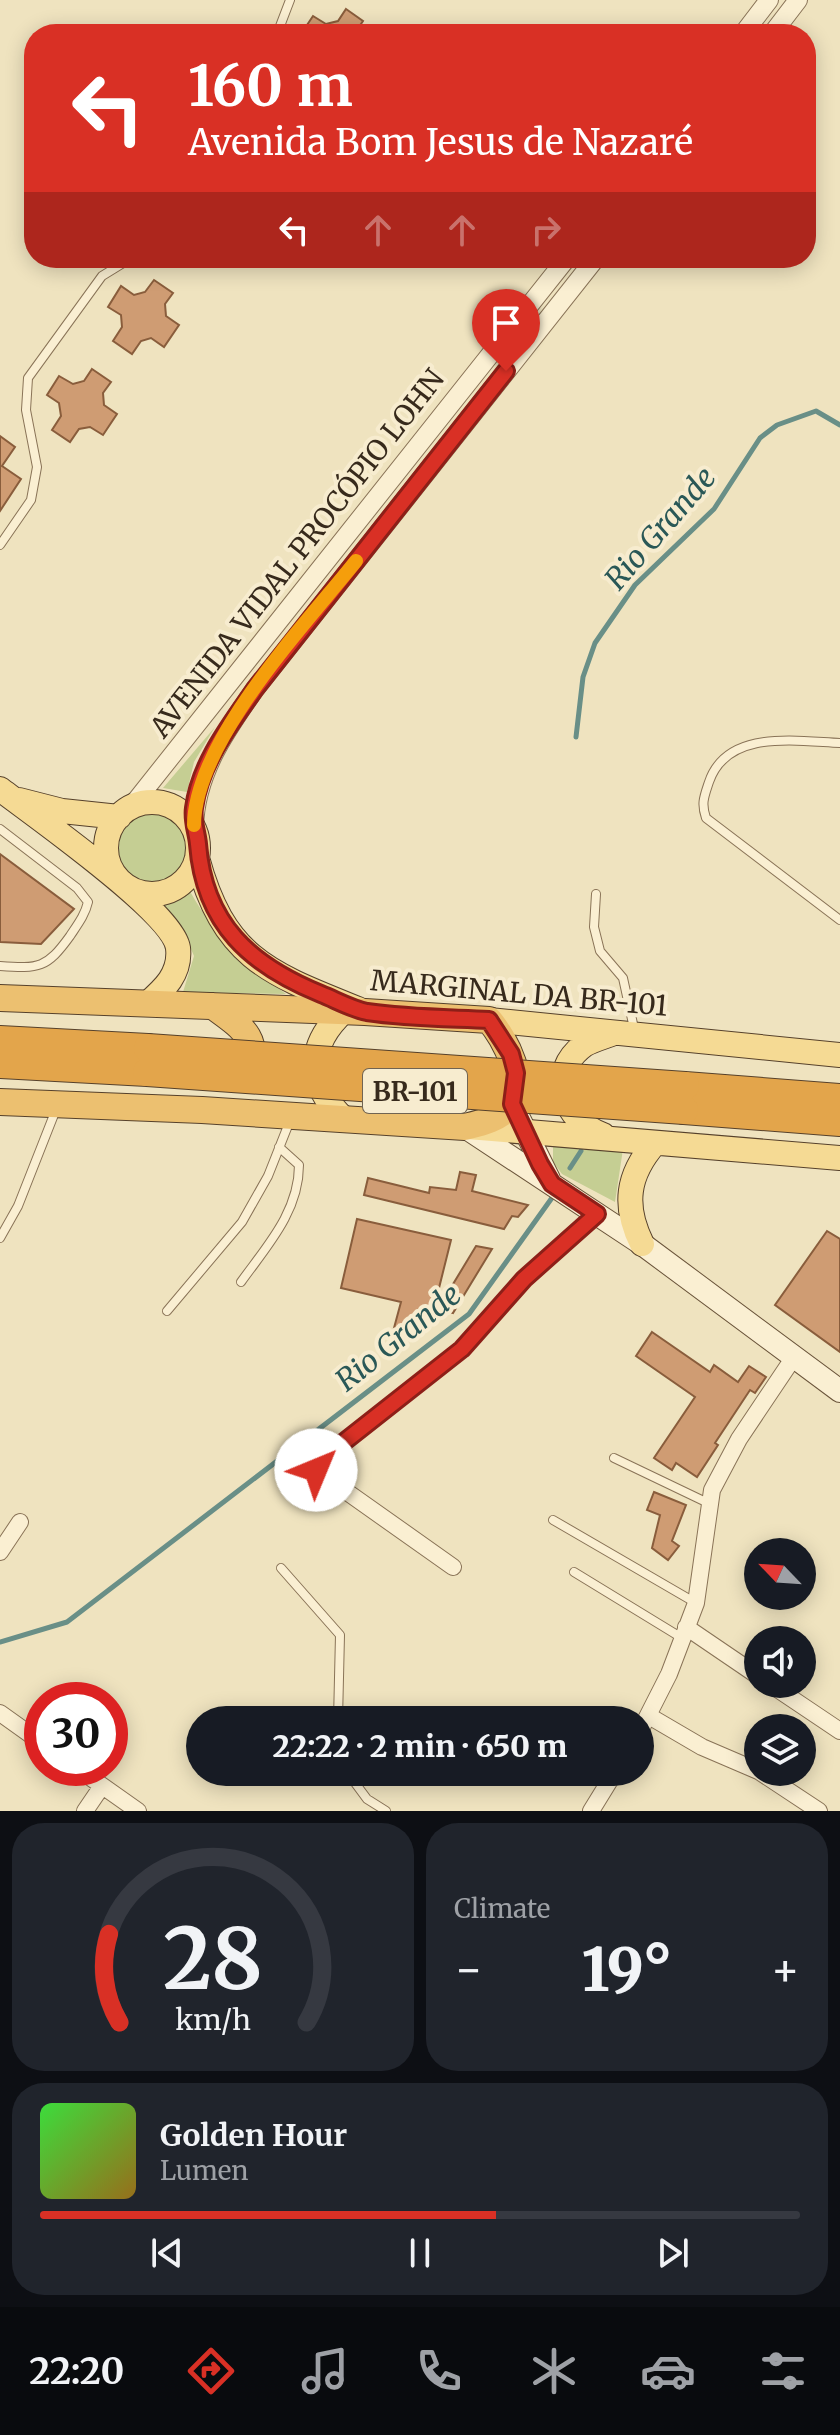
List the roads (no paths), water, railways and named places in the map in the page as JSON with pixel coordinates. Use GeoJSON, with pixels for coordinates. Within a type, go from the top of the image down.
{"type":"FeatureCollection","features":[{"type":"Feature","properties":{"kind":"highway","name":"MARGINAL DA BR-101"},"geometry":{"type":"LineString","coordinates":[[0,998],[354,1011],[489,1020]]}},
{"type":"Feature","properties":{"kind":"highway"},"geometry":{"type":"LineString","coordinates":[[202,1110],[232,1098],[247,1083],[253,1063],[252,1041],[243,1028],[213,1006]]}},
{"type":"Feature","properties":{"kind":"highway"},"geometry":{"type":"LineString","coordinates":[[0,1102],[202,1110],[465,1127],[497,1116],[512,1104],[516,1073],[511,1054],[489,1020]]}},
{"type":"Feature","properties":{"kind":"highway","name":"BR-101"},"geometry":{"type":"LineString","coordinates":[[0,1040],[147,1060],[684,1098],[840,1098]]}},
{"type":"Feature","properties":{"kind":"highway","name":"BR-101"},"geometry":{"type":"LineString","coordinates":[[0,1064],[147,1060]]}},
{"type":"Feature","properties":{"kind":"highway","name":"BR-101"},"geometry":{"type":"LineString","coordinates":[[684,1098],[840,1122]]}},
{"type":"Feature","properties":{"kind":"main road"},"geometry":{"type":"LineString","coordinates":[[5,793],[62,811],[125,812],[160,802],[174,807],[194,828],[197,858],[220,921],[237,943],[293,983],[354,1011],[322,1037],[317,1050],[316,1073],[320,1092],[344,1119]]}},
{"type":"Feature","properties":{"kind":"main road"},"geometry":{"type":"LineString","coordinates":[[5,793],[138,892],[153,894],[182,884],[197,858]]}},
{"type":"Feature","properties":{"kind":"main road"},"geometry":{"type":"LineString","coordinates":[[125,812],[110,830],[108,860],[114,874],[163,919],[177,944],[175,972],[168,985],[147,1004]]}},
{"type":"Feature","properties":{"kind":"main road","name":"MARGINAL DA BR-101"},"geometry":{"type":"LineString","coordinates":[[489,1020],[840,1055]]}},
{"type":"Feature","properties":{"kind":"main road"},"geometry":{"type":"LineString","coordinates":[[616,1140],[579,1122],[565,1104],[563,1084],[570,1060],[585,1045],[626,1033]]}},
{"type":"Feature","properties":{"kind":"main road"},"geometry":{"type":"LineString","coordinates":[[512,1104],[552,1184]]}},
{"type":"Feature","properties":{"kind":"main road"},"geometry":{"type":"LineString","coordinates":[[465,1127],[840,1158]]}},
{"type":"Feature","properties":{"kind":"main road"},"geometry":{"type":"LineString","coordinates":[[465,1127],[642,1244],[840,1391]]}},
{"type":"Feature","properties":{"kind":"main road"},"geometry":{"type":"LineString","coordinates":[[642,1244],[632,1224],[629,1191],[640,1160],[655,1143]]}},
{"type":"Feature","properties":{"kind":"street"},"geometry":{"type":"LineString","coordinates":[[751,24],[769,0]]}},
{"type":"Feature","properties":{"kind":"street"},"geometry":{"type":"LineString","coordinates":[[780,24],[798,0]]}},
{"type":"Feature","properties":{"kind":"street","name":"AVENIDA VIDAL PROCÓPIO LOHN"},"geometry":{"type":"LineString","coordinates":[[125,812],[559,268]]}},
{"type":"Feature","properties":{"kind":"street","name":"AVENIDA VIDAL PROCÓPIO LOHN"},"geometry":{"type":"LineString","coordinates":[[194,828],[194,808],[203,775],[225,732],[255,689],[588,268]]}},
{"type":"Feature","properties":{"kind":"street"},"geometry":{"type":"LineString","coordinates":[[453,1567],[316,1470],[316,1464],[462,1349],[524,1279],[597,1214]]}},
{"type":"Feature","properties":{"kind":"street"},"geometry":{"type":"LineString","coordinates":[[653,1706],[696,1603],[708,1503],[739,1439],[794,1357]]}},
{"type":"Feature","properties":{"kind":"street"},"geometry":{"type":"LineString","coordinates":[[0,1552],[20,1522]]}},
{"type":"Feature","properties":{"kind":"street"},"geometry":{"type":"LineString","coordinates":[[684,1632],[744,1668]]}},
{"type":"Feature","properties":{"kind":"street"},"geometry":{"type":"LineString","coordinates":[[791,1698],[840,1731]]}},
{"type":"Feature","properties":{"kind":"street"},"geometry":{"type":"LineString","coordinates":[[0,1713],[24,1730]]}},
{"type":"Feature","properties":{"kind":"street"},"geometry":{"type":"LineString","coordinates":[[654,1719],[702,1747],[744,1765]]}},
{"type":"Feature","properties":{"kind":"street"},"geometry":{"type":"LineString","coordinates":[[85,1811],[102,1786],[138,1811]]}},
{"type":"Feature","properties":{"kind":"street"},"geometry":{"type":"LineString","coordinates":[[591,1811],[606,1786]]}},
{"type":"Feature","properties":{"kind":"street"},"geometry":{"type":"LineString","coordinates":[[781,1786],[819,1811]]}},
{"type":"Feature","properties":{"kind":"lane"},"geometry":{"type":"LineString","coordinates":[[281,24],[290,0]]}},
{"type":"Feature","properties":{"kind":"lane"},"geometry":{"type":"LineString","coordinates":[[0,545],[31,500],[37,467],[26,410],[28,378],[102,276],[115,268]]}},
{"type":"Feature","properties":{"kind":"lane"},"geometry":{"type":"LineString","coordinates":[[840,743],[769,740],[737,748],[711,775],[702,804],[706,818],[840,920]]}},
{"type":"Feature","properties":{"kind":"lane"},"geometry":{"type":"LineString","coordinates":[[0,829],[77,888],[88,902],[85,913],[50,962],[31,968],[0,966]]}},
{"type":"Feature","properties":{"kind":"lane"},"geometry":{"type":"LineString","coordinates":[[596,894],[594,927],[600,951],[623,978],[626,1033]]}},
{"type":"Feature","properties":{"kind":"lane"},"geometry":{"type":"LineString","coordinates":[[0,1238],[18,1206],[57,1104]]}},
{"type":"Feature","properties":{"kind":"lane"},"geometry":{"type":"LineString","coordinates":[[167,1311],[242,1222],[268,1176],[292,1115]]}},
{"type":"Feature","properties":{"kind":"lane"},"geometry":{"type":"LineString","coordinates":[[241,1282],[285,1222],[299,1183],[299,1165],[279,1147]]}},
{"type":"Feature","properties":{"kind":"lane"},"geometry":{"type":"LineString","coordinates":[[614,1458],[708,1503]]}},
{"type":"Feature","properties":{"kind":"lane"},"geometry":{"type":"LineString","coordinates":[[553,1520],[696,1603]]}},
{"type":"Feature","properties":{"kind":"lane"},"geometry":{"type":"LineString","coordinates":[[281,1568],[340,1635],[338,1706]]}},
{"type":"Feature","properties":{"kind":"lane"},"geometry":{"type":"LineString","coordinates":[[574,1572],[684,1632]]}},
{"type":"Feature","properties":{"kind":"lane"},"geometry":{"type":"LineString","coordinates":[[357,1786],[367,1799],[386,1811]]}},
{"type":"Feature","properties":{"kind":"waterway","name":"Rio Grande"},"geometry":{"type":"LineString","coordinates":[[576,737],[583,677],[595,643],[635,585],[714,509],[760,438],[777,425],[816,411],[840,425]]}},
{"type":"Feature","properties":{"kind":"waterway","name":"Rio Grande"},"geometry":{"type":"LineString","coordinates":[[570,1168],[581,1151]]}},
{"type":"Feature","properties":{"kind":"waterway","name":"Rio Grande"},"geometry":{"type":"LineString","coordinates":[[0,1642],[67,1622],[469,1314],[554,1195]]}}]}
